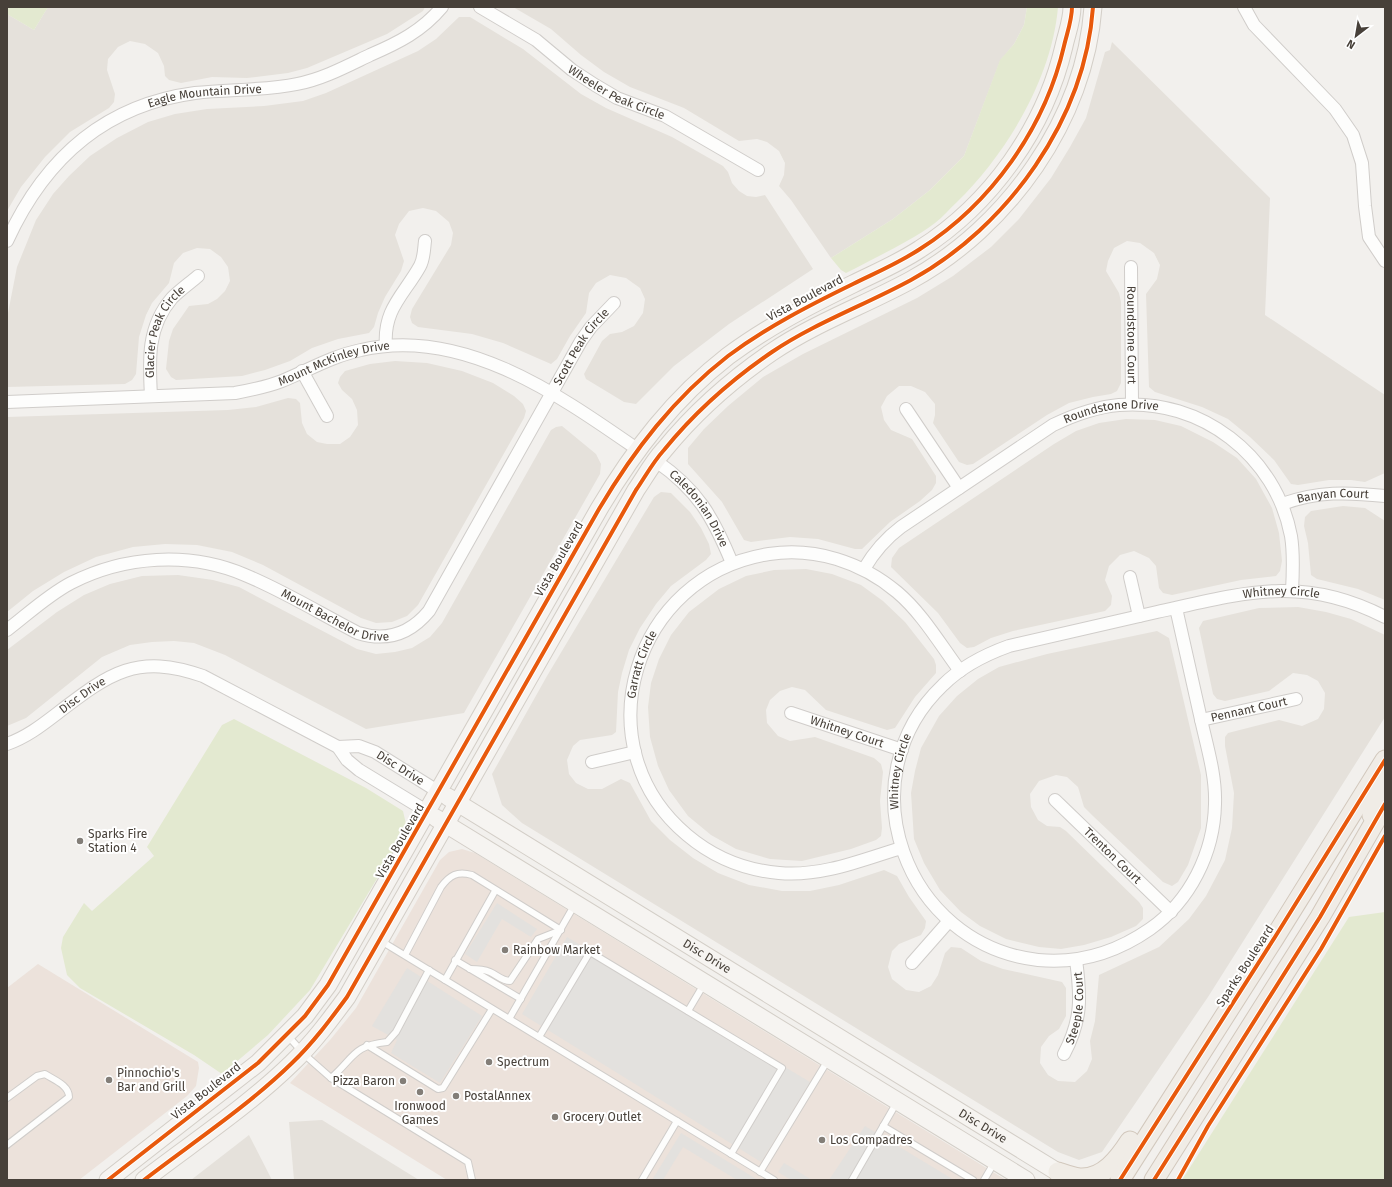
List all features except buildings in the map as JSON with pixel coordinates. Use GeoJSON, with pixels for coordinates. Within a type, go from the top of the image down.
{"type":"FeatureCollection","features":[{"type":"Feature","properties":{"kind":"main road","name":"Vista Boulevard"},"geometry":{"type":"LineString","coordinates":[[108,1180],[258,1063],[305,1016],[328,985],[620,473],[637,449],[673,406],[701,379],[729,356],[796,312],[919,250],[940,236],[968,211],[1002,174],[1022,146],[1038,119],[1050,93],[1062,57],[1072,7]]}},
{"type":"Feature","properties":{"kind":"main road"},"geometry":{"type":"LineString","coordinates":[[144,1180],[262,1090],[302,1052],[323,1029],[347,997],[381,941],[629,503],[656,461],[678,432],[727,386],[773,352],[809,330],[917,276],[942,261],[1001,211],[1027,177],[1046,148],[1064,116],[1076,86],[1086,49],[1093,7]]}},
{"type":"Feature","properties":{"kind":"main road"},"geometry":{"type":"LineString","coordinates":[[656,461],[650,457],[648,452],[716,377],[729,356]]}},
{"type":"Feature","properties":{"kind":"main road","name":"Sparks Boulevard"},"geometry":{"type":"LineString","coordinates":[[1120,1180],[1385,760]]}},
{"type":"Feature","properties":{"kind":"main road"},"geometry":{"type":"LineString","coordinates":[[1352,862],[1385,786]]}},
{"type":"Feature","properties":{"kind":"main road","name":"Disc Drive"},"geometry":{"type":"LineString","coordinates":[[439,792],[1064,1176]]}},
{"type":"Feature","properties":{"kind":"main road"},"geometry":{"type":"LineString","coordinates":[[1154,1180],[1320,917],[1385,804]]}},
{"type":"Feature","properties":{"kind":"main road","name":"Disc Drive"},"geometry":{"type":"LineString","coordinates":[[428,812],[1026,1180]]}},
{"type":"Feature","properties":{"kind":"main road"},"geometry":{"type":"LineString","coordinates":[[1064,1176],[1088,1178],[1099,1174],[1114,1164],[1153,1106],[1206,1044]]}},
{"type":"Feature","properties":{"kind":"main road"},"geometry":{"type":"LineString","coordinates":[[1164,1180],[1175,1147]]}},
{"type":"Feature","properties":{"kind":"street","name":"Eagle Mountain Drive"},"geometry":{"type":"LineString","coordinates":[[7,241],[19,214],[34,190],[52,168],[71,149],[93,132],[118,117],[146,105],[195,93],[276,88],[299,84],[323,77],[402,41],[419,30],[442,7]]}},
{"type":"Feature","properties":{"kind":"street","name":"Wheeler Peak Circle"},"geometry":{"type":"LineString","coordinates":[[480,7],[536,40],[572,70],[595,85],[618,98],[665,116],[758,170]]}},
{"type":"Feature","properties":{"kind":"street"},"geometry":{"type":"LineString","coordinates":[[1244,7],[1254,25],[1335,109],[1353,135],[1362,162],[1364,206],[1369,237],[1380,256],[1385,261]]}},
{"type":"Feature","properties":{"kind":"street"},"geometry":{"type":"LineString","coordinates":[[386,346],[386,322],[391,309],[421,264],[425,241]]}},
{"type":"Feature","properties":{"kind":"street","name":"Roundstone Court"},"geometry":{"type":"LineString","coordinates":[[1131,267],[1132,404]]}},
{"type":"Feature","properties":{"kind":"street","name":"Glacier Peak Circle"},"geometry":{"type":"LineString","coordinates":[[151,396],[149,360],[150,344],[155,327],[162,311],[173,298],[198,276]]}},
{"type":"Feature","properties":{"kind":"street","name":"Scott Peak Circle"},"geometry":{"type":"LineString","coordinates":[[552,392],[591,327],[614,303]]}},
{"type":"Feature","properties":{"kind":"street","name":"Mount McKinley Drive"},"geometry":{"type":"LineString","coordinates":[[7,402],[235,393],[282,381],[338,356],[362,349],[386,346],[424,346],[451,351],[492,365],[552,392],[637,449]]}},
{"type":"Feature","properties":{"kind":"street"},"geometry":{"type":"LineString","coordinates":[[302,371],[327,416]]}},
{"type":"Feature","properties":{"kind":"street","name":"Mount Bachelor Drive"},"geometry":{"type":"LineString","coordinates":[[7,630],[50,596],[70,583],[95,572],[136,562],[168,559],[201,562],[244,574],[358,633],[370,637],[384,638],[398,635],[415,625],[428,611],[552,392]]}},
{"type":"Feature","properties":{"kind":"street","name":"Roundstone Drive"},"geometry":{"type":"LineString","coordinates":[[864,569],[886,538],[901,526],[1053,425],[1074,415],[1097,408],[1132,404],[1170,409],[1190,415],[1223,432],[1246,450],[1259,466],[1282,504],[1291,537],[1293,560],[1292,591]]}},
{"type":"Feature","properties":{"kind":"street"},"geometry":{"type":"LineString","coordinates":[[906,409],[959,488]]}},
{"type":"Feature","properties":{"kind":"street","name":"Caledonian Drive"},"geometry":{"type":"LineString","coordinates":[[656,461],[687,486],[706,508],[717,528],[732,563]]}},
{"type":"Feature","properties":{"kind":"street","name":"Banyan Court"},"geometry":{"type":"LineString","coordinates":[[1282,504],[1322,493],[1345,492],[1385,496]]}},
{"type":"Feature","properties":{"kind":"street","name":"Garratt Circle"},"geometry":{"type":"LineString","coordinates":[[901,848],[838,867],[803,873],[772,872],[734,863],[714,854],[696,843],[679,828],[665,812],[649,787],[635,752],[630,710],[632,688],[638,665],[646,643],[658,622],[691,587],[711,573],[732,563],[756,556],[780,552],[802,552],[843,561],[864,569],[898,593],[914,609],[960,671]]}},
{"type":"Feature","properties":{"kind":"street"},"geometry":{"type":"LineString","coordinates":[[1130,577],[1139,616]]}},
{"type":"Feature","properties":{"kind":"street","name":"Whitney Circle"},"geometry":{"type":"LineString","coordinates":[[1176,608],[1214,784],[1215,805],[1213,830],[1198,874],[1186,894],[1171,912],[1156,925],[1131,942],[1096,956],[1076,960],[1049,961],[1027,959],[984,945],[949,921],[932,904],[919,886],[909,868],[901,848],[895,818],[894,795],[896,772],[902,750],[913,724],[926,704],[942,686],[960,671],[989,654],[1009,646],[1139,616],[1240,594],[1267,591],[1292,591],[1337,598],[1362,606],[1385,617]]}},
{"type":"Feature","properties":{"kind":"street","name":"Disc Drive"},"geometry":{"type":"LineString","coordinates":[[7,744],[35,731],[94,685],[110,676],[128,670],[146,667],[164,666],[184,669],[203,676],[338,747],[347,760],[359,770],[428,812]]}},
{"type":"Feature","properties":{"kind":"street","name":"Pennant Court"},"geometry":{"type":"LineString","coordinates":[[1201,720],[1296,699]]}},
{"type":"Feature","properties":{"kind":"street","name":"Whitney Court"},"geometry":{"type":"LineString","coordinates":[[791,713],[902,750]]}},
{"type":"Feature","properties":{"kind":"street","name":"Disc Drive"},"geometry":{"type":"LineString","coordinates":[[338,747],[359,746],[375,752],[439,792]]}},
{"type":"Feature","properties":{"kind":"street"},"geometry":{"type":"LineString","coordinates":[[592,762],[635,752]]}},
{"type":"Feature","properties":{"kind":"street","name":"Trenton Court"},"geometry":{"type":"LineString","coordinates":[[1055,800],[1171,912]]}},
{"type":"Feature","properties":{"kind":"street"},"geometry":{"type":"LineString","coordinates":[[912,963],[949,921]]}},
{"type":"Feature","properties":{"kind":"street","name":"Steeple Court"},"geometry":{"type":"LineString","coordinates":[[1064,1054],[1072,1038],[1078,1020],[1080,1003],[1076,960]]}},
{"type":"Feature","properties":{"kind":"lane"},"geometry":{"type":"LineString","coordinates":[[405,955],[441,887],[448,878],[456,873],[472,875],[495,891],[561,930]]}},
{"type":"Feature","properties":{"kind":"lane"},"geometry":{"type":"LineString","coordinates":[[445,980],[495,891]]}},
{"type":"Feature","properties":{"kind":"lane"},"geometry":{"type":"LineString","coordinates":[[509,1019],[576,903]]}},
{"type":"Feature","properties":{"kind":"lane"},"geometry":{"type":"LineString","coordinates":[[470,969],[482,969],[491,972],[505,981],[510,981],[538,939],[561,930]]}},
{"type":"Feature","properties":{"kind":"lane"},"geometry":{"type":"LineString","coordinates":[[381,941],[774,1180]]}},
{"type":"Feature","properties":{"kind":"lane"},"geometry":{"type":"LineString","coordinates":[[539,1037],[590,952],[782,1068],[731,1154]]}},
{"type":"Feature","properties":{"kind":"lane"},"geometry":{"type":"LineString","coordinates":[[455,960],[520,999]]}},
{"type":"Feature","properties":{"kind":"lane"},"geometry":{"type":"LineString","coordinates":[[331,1078],[343,1067],[356,1051],[367,1045],[387,1042],[396,1032],[429,970]]}},
{"type":"Feature","properties":{"kind":"lane"},"geometry":{"type":"LineString","coordinates":[[688,1011],[704,982]]}},
{"type":"Feature","properties":{"kind":"lane"},"geometry":{"type":"LineString","coordinates":[[367,1045],[438,1089],[443,1088],[492,1009]]}},
{"type":"Feature","properties":{"kind":"lane"},"geometry":{"type":"LineString","coordinates":[[287,1035],[302,1052],[331,1078],[468,1162],[472,1180]]}},
{"type":"Feature","properties":{"kind":"lane"},"geometry":{"type":"LineString","coordinates":[[760,1172],[829,1059]]}},
{"type":"Feature","properties":{"kind":"lane"},"geometry":{"type":"LineString","coordinates":[[7,1098],[37,1076],[45,1074],[66,1087],[69,1092],[68,1097],[65,1100],[7,1144]]}},
{"type":"Feature","properties":{"kind":"lane"},"geometry":{"type":"LineString","coordinates":[[852,1180],[898,1101]]}},
{"type":"Feature","properties":{"kind":"lane"},"geometry":{"type":"LineString","coordinates":[[642,1180],[677,1121]]}},
{"type":"Feature","properties":{"kind":"lane"},"geometry":{"type":"LineString","coordinates":[[883,1126],[973,1180]]}},
{"type":"Feature","properties":{"kind":"lane"},"geometry":{"type":"LineString","coordinates":[[984,1180],[995,1161]]}},
{"type":"Feature","properties":{"kind":"shaded area"},"geometry":{"type":"Polygon","coordinates":[[[48,7],[425,7],[423,11],[387,34],[307,68],[288,73],[247,78],[212,77],[181,83],[169,80],[165,76],[164,66],[158,53],[145,44],[130,41],[118,47],[108,59],[107,70],[115,94],[114,102],[109,108],[70,132],[45,157],[21,187],[7,211],[7,14],[34,30],[48,7]]]}},
{"type":"Feature","properties":{"kind":"shaded area"},"geometry":{"type":"Polygon","coordinates":[[[513,7],[1027,7],[1024,25],[1014,44],[1000,61],[964,156],[930,190],[893,219],[831,258],[791,200],[779,186],[784,175],[785,163],[779,151],[767,142],[757,139],[739,141],[684,108],[630,87],[604,72],[581,55],[551,29],[513,7]]]}},
{"type":"Feature","properties":{"kind":"shaded area"},"geometry":{"type":"Polygon","coordinates":[[[459,17],[470,17],[523,49],[581,94],[606,108],[672,137],[723,166],[728,172],[732,183],[739,191],[747,196],[756,197],[765,195],[813,269],[729,324],[674,366],[636,404],[624,402],[586,379],[584,374],[602,341],[610,334],[622,332],[634,326],[643,313],[645,299],[640,288],[626,278],[610,275],[596,283],[589,293],[586,313],[570,336],[557,359],[551,364],[503,343],[472,334],[418,327],[412,323],[410,317],[412,309],[451,245],[453,233],[449,222],[436,211],[423,208],[409,211],[399,224],[395,235],[404,261],[401,271],[385,297],[374,327],[369,333],[338,339],[312,348],[290,361],[242,376],[176,380],[171,377],[166,369],[169,341],[173,329],[189,306],[208,304],[217,299],[225,291],[230,281],[228,267],[221,257],[210,249],[197,248],[183,253],[174,263],[169,283],[152,303],[146,315],[139,337],[136,374],[132,380],[125,384],[7,387],[7,318],[17,267],[36,220],[53,194],[90,156],[117,138],[148,122],[175,114],[207,109],[264,106],[303,101],[326,93],[418,51],[436,39],[459,17]]]}},
{"type":"Feature","properties":{"kind":"shaded area"},"geometry":{"type":"Polygon","coordinates":[[[1112,42],[1270,198],[1265,315],[1385,395],[1385,473],[1365,482],[1351,480],[1329,480],[1298,485],[1291,484],[1274,460],[1250,437],[1228,419],[1202,407],[1155,392],[1149,387],[1146,294],[1157,279],[1160,265],[1154,253],[1140,243],[1127,241],[1114,248],[1108,261],[1106,271],[1119,293],[1121,302],[1121,383],[1117,391],[1111,394],[1069,403],[1047,415],[973,464],[967,465],[959,462],[933,423],[935,404],[925,392],[911,386],[899,386],[887,396],[881,407],[884,420],[891,430],[912,439],[936,476],[936,483],[932,490],[920,501],[890,522],[862,549],[855,549],[818,539],[790,537],[751,542],[744,540],[722,502],[688,464],[688,448],[704,429],[728,406],[763,377],[803,354],[917,298],[953,276],[991,247],[1019,219],[1051,178],[1070,147],[1086,118],[1105,52],[1110,50],[1112,42]]]}},
{"type":"Feature","properties":{"kind":"shaded area"},"geometry":{"type":"Polygon","coordinates":[[[395,361],[427,363],[462,371],[493,383],[514,396],[523,404],[526,411],[524,418],[418,605],[407,616],[392,622],[376,623],[361,618],[263,565],[232,552],[197,545],[165,544],[133,547],[96,557],[64,572],[33,591],[7,612],[7,417],[228,410],[256,407],[288,398],[296,399],[300,403],[302,423],[307,434],[317,442],[340,444],[350,437],[358,425],[357,410],[352,399],[342,390],[338,383],[340,377],[345,371],[370,364],[395,361]]]}},
{"type":"Feature","properties":{"kind":"shaded area"},"geometry":{"type":"Polygon","coordinates":[[[1126,419],[1155,420],[1181,426],[1213,442],[1237,458],[1256,479],[1272,508],[1279,533],[1282,561],[1280,571],[1276,576],[1241,580],[1172,595],[1163,593],[1159,588],[1156,566],[1149,558],[1134,551],[1120,555],[1109,566],[1105,580],[1112,596],[1111,605],[1105,611],[1013,631],[991,638],[974,647],[967,648],[960,643],[938,613],[891,567],[892,558],[899,548],[1054,444],[1076,431],[1099,423],[1126,419]]]}},
{"type":"Feature","properties":{"kind":"shaded area"},"geometry":{"type":"Polygon","coordinates":[[[562,426],[596,454],[601,464],[600,474],[464,713],[366,729],[225,655],[194,643],[174,641],[130,645],[102,657],[26,718],[7,726],[7,650],[57,612],[84,595],[110,584],[142,576],[178,575],[213,580],[239,587],[357,649],[376,654],[412,648],[430,637],[442,623],[551,430],[562,426]]]}},
{"type":"Feature","properties":{"kind":"shaded area"},"geometry":{"type":"Polygon","coordinates":[[[661,492],[671,493],[690,512],[701,528],[709,544],[711,554],[706,560],[671,586],[656,604],[640,628],[629,650],[622,673],[618,692],[616,732],[612,735],[580,740],[573,746],[567,760],[569,774],[576,783],[588,789],[602,789],[621,779],[630,783],[651,821],[670,840],[693,858],[718,873],[749,885],[782,891],[810,891],[839,885],[884,870],[897,876],[909,897],[926,921],[925,928],[921,935],[899,944],[892,951],[888,967],[892,979],[906,990],[919,992],[931,986],[938,975],[945,953],[951,947],[961,948],[981,961],[1003,969],[1062,982],[1066,988],[1066,1016],[1059,1029],[1049,1036],[1041,1047],[1040,1063],[1048,1075],[1058,1081],[1075,1082],[1087,1071],[1092,1059],[1090,1041],[1095,1021],[1099,975],[1159,947],[1189,919],[1206,896],[1225,860],[1232,828],[1234,793],[1225,746],[1225,737],[1228,733],[1279,720],[1302,726],[1318,719],[1324,709],[1325,693],[1318,681],[1307,675],[1293,673],[1269,691],[1225,701],[1217,699],[1213,694],[1199,628],[1203,621],[1259,608],[1298,607],[1326,612],[1351,619],[1385,635],[1385,717],[1208,997],[1102,1152],[1079,1160],[1058,1152],[522,823],[502,805],[492,774],[547,676],[654,497],[661,492]]]}},
{"type":"Feature","properties":{"kind":"shaded area"},"geometry":{"type":"Polygon","coordinates":[[[1343,506],[1365,508],[1385,521],[1385,600],[1358,589],[1317,579],[1311,575],[1308,543],[1304,526],[1305,517],[1311,511],[1343,506]]]}},
{"type":"Feature","properties":{"kind":"shaded area"},"geometry":{"type":"Polygon","coordinates":[[[806,569],[832,574],[861,585],[883,601],[905,622],[934,659],[936,673],[915,697],[895,728],[887,730],[826,710],[805,690],[792,687],[780,691],[770,700],[766,710],[767,723],[778,736],[790,741],[815,737],[874,758],[881,764],[883,772],[880,801],[882,828],[881,836],[876,840],[851,849],[802,861],[770,859],[736,849],[711,835],[688,816],[669,790],[658,766],[650,737],[648,707],[651,683],[659,659],[671,635],[689,612],[719,589],[746,576],[774,570],[806,569]]]}},
{"type":"Feature","properties":{"kind":"shaded area"},"geometry":{"type":"Polygon","coordinates":[[[1157,631],[1169,638],[1201,775],[1201,828],[1188,865],[1178,882],[1172,886],[1163,882],[1084,807],[1078,787],[1067,777],[1056,775],[1039,781],[1030,794],[1031,807],[1038,820],[1047,826],[1060,827],[1066,831],[1139,902],[1143,908],[1143,919],[1136,926],[1111,937],[1084,945],[1061,949],[1039,947],[1006,939],[980,926],[961,912],[940,890],[924,863],[914,839],[911,793],[915,771],[921,748],[939,716],[957,696],[978,679],[999,667],[1047,654],[1157,631]]]}},
{"type":"Feature","properties":{"kind":"shaded area"},"geometry":{"type":"Polygon","coordinates":[[[462,849],[475,853],[1006,1180],[447,1180],[290,1083],[330,1040],[356,1008],[440,860],[449,852],[462,849]]]}},
{"type":"Feature","properties":{"kind":"shaded area"},"geometry":{"type":"Polygon","coordinates":[[[497,903],[537,929],[531,937],[502,919],[477,962],[465,954],[497,903]]]}},
{"type":"Feature","properties":{"kind":"shaded area"},"geometry":{"type":"Polygon","coordinates":[[[567,937],[810,1082],[761,1162],[522,1014],[567,937]]]}},
{"type":"Feature","properties":{"kind":"shaded area"},"geometry":{"type":"Polygon","coordinates":[[[38,964],[198,1062],[199,1068],[196,1086],[187,1096],[79,1180],[7,1180],[7,988],[38,964]]]}},
{"type":"Feature","properties":{"kind":"shaded area"},"geometry":{"type":"Polygon","coordinates":[[[407,968],[482,1016],[440,1083],[391,1053],[397,1040],[372,1026],[407,968]]]}},
{"type":"Feature","properties":{"kind":"shaded area"},"geometry":{"type":"Polygon","coordinates":[[[322,1120],[419,1180],[294,1180],[289,1122],[322,1120]]]}},
{"type":"Feature","properties":{"kind":"shaded area"},"geometry":{"type":"Polygon","coordinates":[[[865,1126],[954,1180],[829,1180],[865,1126]]]}},
{"type":"Feature","properties":{"kind":"shaded area"},"geometry":{"type":"Polygon","coordinates":[[[681,1133],[758,1180],[737,1180],[683,1147],[663,1180],[652,1180],[681,1133]]]}},
{"type":"Feature","properties":{"kind":"shaded area"},"geometry":{"type":"Polygon","coordinates":[[[249,1135],[272,1180],[191,1180],[249,1135]]]}},
{"type":"Feature","properties":{"kind":"shaded area"},"geometry":{"type":"Polygon","coordinates":[[[784,1163],[812,1180],[791,1180],[778,1172],[784,1163]]]}},
{"type":"Feature","properties":{"kind":"green space"},"geometry":{"type":"Polygon","coordinates":[[[7,7],[48,7],[34,30],[7,14],[7,7]]]}},
{"type":"Feature","properties":{"kind":"green space"},"geometry":{"type":"Polygon","coordinates":[[[1027,7],[1058,7],[1054,34],[1047,61],[1037,87],[1024,113],[993,161],[957,202],[926,230],[846,273],[841,270],[831,258],[893,219],[930,190],[964,156],[1000,60],[1014,44],[1024,25],[1027,7]]]}},
{"type":"Feature","properties":{"kind":"green space"},"geometry":{"type":"Polygon","coordinates":[[[234,719],[366,788],[403,811],[406,824],[396,847],[310,990],[268,1035],[222,1074],[194,1055],[80,988],[67,975],[61,948],[63,937],[84,903],[92,911],[154,856],[147,847],[222,725],[234,719]]]}},
{"type":"Feature","properties":{"kind":"green space"},"geometry":{"type":"Polygon","coordinates":[[[1385,912],[1385,1180],[1182,1180],[1349,917],[1385,912]]]}},
{"type":"Feature","properties":{"kind":"cycle path"},"geometry":{"type":"LineString","coordinates":[[108,1180],[258,1063],[305,1016],[328,985],[599,509],[626,466],[656,426],[708,372],[743,345],[805,308],[912,254],[946,231],[970,210],[992,187],[1012,161],[1029,134],[1043,106],[1055,76],[1069,26],[1072,7]]}},
{"type":"Feature","properties":{"kind":"cycle path"},"geometry":{"type":"LineString","coordinates":[[144,1180],[275,1079],[307,1047],[328,1023],[347,997],[636,490],[656,459],[676,436],[714,397],[772,352],[805,332],[911,280],[946,258],[979,231],[1009,200],[1035,166],[1057,129],[1075,89],[1087,49],[1093,7]]}},
{"type":"Feature","properties":{"kind":"cycle path"},"geometry":{"type":"LineString","coordinates":[[1120,1180],[1275,937],[1385,760]]}},
{"type":"Feature","properties":{"kind":"cycle path"},"geometry":{"type":"LineString","coordinates":[[1154,1180],[1320,917],[1385,804]]}},
{"type":"Feature","properties":{"kind":"cycle path"},"geometry":{"type":"LineString","coordinates":[[1178,1180],[1208,1126],[1321,949],[1385,836]]}},
{"type":"Feature","properties":{"kind":"place","name":"Sparks Fire Station 4"},"geometry":{"type":"Point","coordinates":[80,841]}},
{"type":"Feature","properties":{"kind":"place","name":"Rainbow Market"},"geometry":{"type":"Point","coordinates":[505,950]}},
{"type":"Feature","properties":{"kind":"place","name":"Spectrum"},"geometry":{"type":"Point","coordinates":[489,1062]}},
{"type":"Feature","properties":{"kind":"place","name":"Pinnochio's Bar and Grill"},"geometry":{"type":"Point","coordinates":[109,1080]}},
{"type":"Feature","properties":{"kind":"place","name":"Pizza Baron"},"geometry":{"type":"Point","coordinates":[403,1081]}},
{"type":"Feature","properties":{"kind":"place","name":"Ironwood Games"},"geometry":{"type":"Point","coordinates":[420,1092]}},
{"type":"Feature","properties":{"kind":"place","name":"PostalAnnex"},"geometry":{"type":"Point","coordinates":[456,1096]}},
{"type":"Feature","properties":{"kind":"place","name":"Grocery Outlet"},"geometry":{"type":"Point","coordinates":[555,1117]}},
{"type":"Feature","properties":{"kind":"place","name":"Los Compadres"},"geometry":{"type":"Point","coordinates":[822,1140]}}]}
